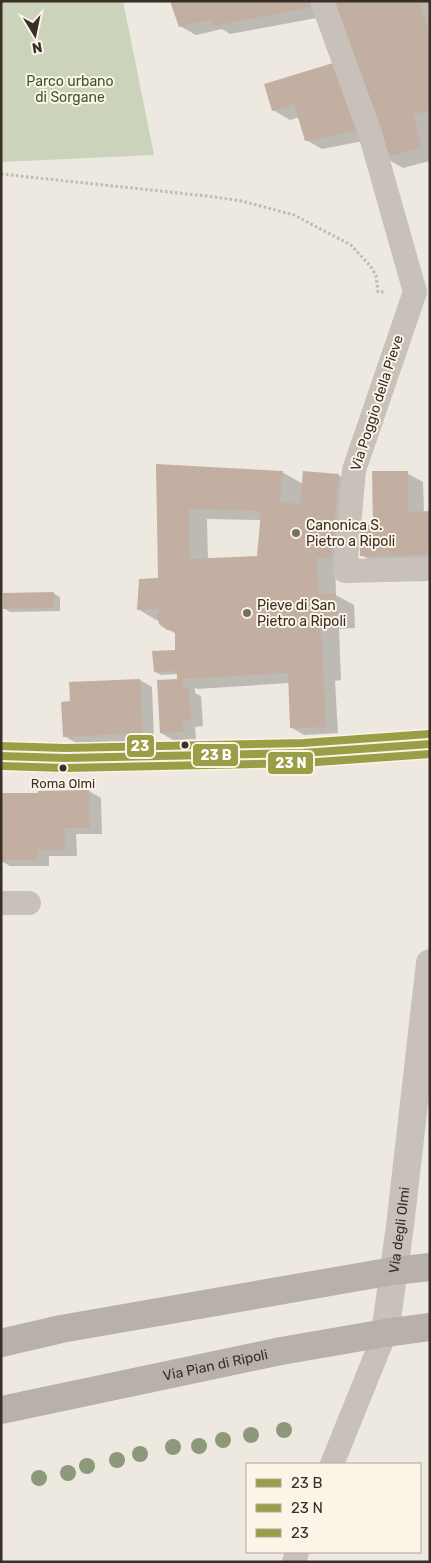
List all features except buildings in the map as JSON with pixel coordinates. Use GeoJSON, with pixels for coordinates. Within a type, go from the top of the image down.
{"type":"FeatureCollection","features":[{"type":"Feature","properties":{"kind":"main road"},"geometry":{"type":"LineString","coordinates":[[1,1343],[61,1329],[393,1271],[430,1267]]}},
{"type":"Feature","properties":{"kind":"main road","name":"Via Pian di Ripoli"},"geometry":{"type":"LineString","coordinates":[[1,1410],[272,1353],[384,1333],[430,1328]]}},
{"type":"Feature","properties":{"kind":"street"},"geometry":{"type":"LineString","coordinates":[[322,1],[370,133],[422,292]]}},
{"type":"Feature","properties":{"kind":"street","name":"Via Poggio della Pieve"},"geometry":{"type":"LineString","coordinates":[[422,292],[354,470],[344,571],[430,569]]}},
{"type":"Feature","properties":{"kind":"street"},"geometry":{"type":"LineString","coordinates":[[1,756],[65,758],[302,753],[430,744]]}},
{"type":"Feature","properties":{"kind":"street"},"geometry":{"type":"LineString","coordinates":[[1,903],[29,904]]}},
{"type":"Feature","properties":{"kind":"street","name":"Via degli Olmi"},"geometry":{"type":"LineString","coordinates":[[332,1463],[384,1333],[400,1226],[429,979]]}},
{"type":"Feature","properties":{"kind":"path"},"geometry":{"type":"LineString","coordinates":[[1,174],[207,196],[267,207],[294,215],[351,245],[372,268],[376,276],[378,292],[422,292]]}},
{"type":"Feature","properties":{"kind":"green space","name":"Parco urbano di Sorgane"},"geometry":{"type":"Polygon","coordinates":[[[1,1],[123,1],[154,155],[1,162],[1,1]]]}},
{"type":"Feature","properties":{"kind":"transit line","name":"23"},"geometry":{"type":"LineString","coordinates":[[1,746],[65,748],[303,743],[429,734]]}},
{"type":"Feature","properties":{"kind":"transit line"},"geometry":{"type":"LineString","coordinates":[[1,756],[65,758],[303,753],[430,744]]}},
{"type":"Feature","properties":{"kind":"transit line"},"geometry":{"type":"LineString","coordinates":[[1,766],[65,768],[303,763],[430,754]]}},
{"type":"Feature","properties":{"kind":"place","name":"Canonica S. Pietro a Ripoli"},"geometry":{"type":"Point","coordinates":[296,533]}},
{"type":"Feature","properties":{"kind":"place","name":"Pieve di San Pietro a Ripoli"},"geometry":{"type":"Point","coordinates":[247,613]}},
{"type":"Feature","properties":{"kind":"place","name":"Roma Olmi"},"geometry":{"type":"Point","coordinates":[63,768]}}]}
